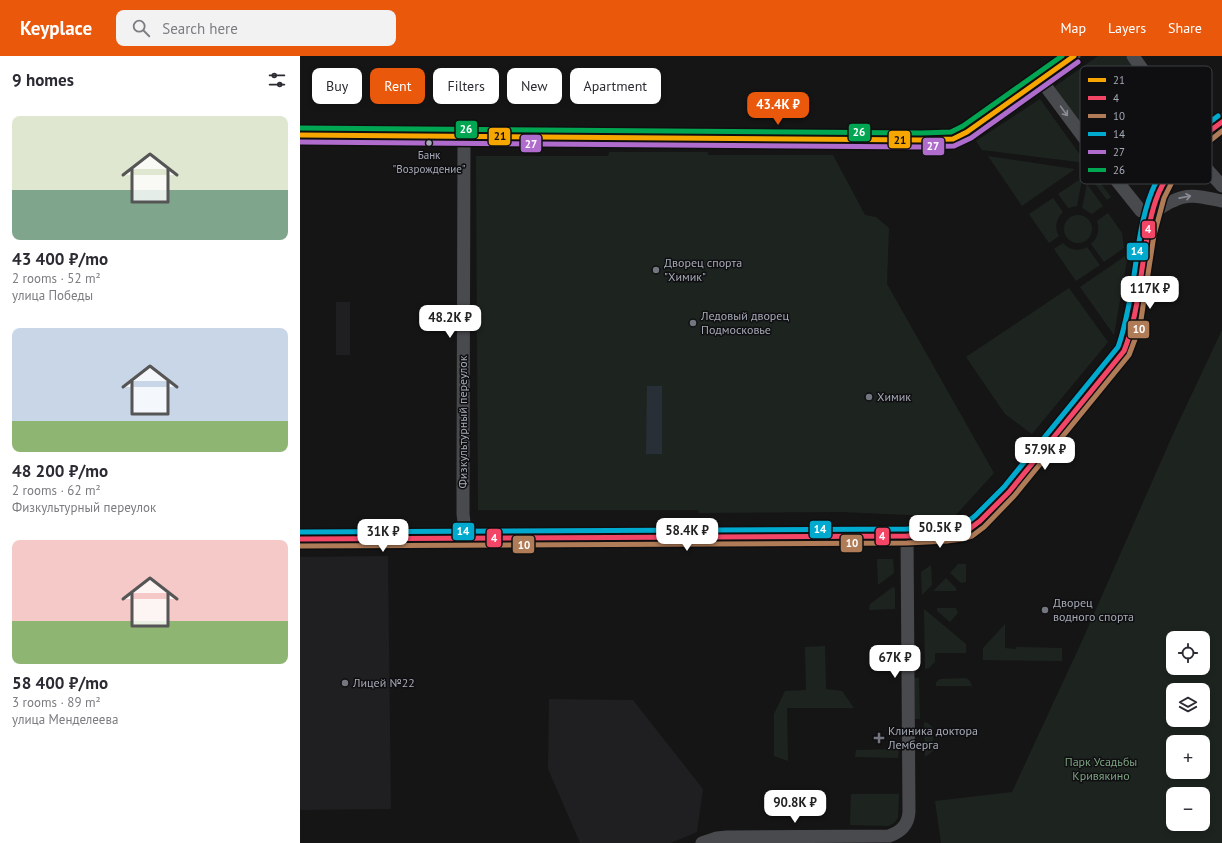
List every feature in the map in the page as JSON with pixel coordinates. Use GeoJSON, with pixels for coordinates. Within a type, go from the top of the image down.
{"type":"FeatureCollection","features":[{"type":"Feature","properties":{"kind":"main road"},"geometry":{"type":"LineString","coordinates":[[1212,130],[1222,122]]}},
{"type":"Feature","properties":{"kind":"main road"},"geometry":{"type":"LineString","coordinates":[[300,539],[907,536],[947,534],[968,530],[980,521],[1009,492],[1124,351],[1133,324],[1151,214],[1163,184]]}},
{"type":"Feature","properties":{"kind":"street"},"geometry":{"type":"LineString","coordinates":[[300,135],[952,139],[967,132],[1074,56]]}},
{"type":"Feature","properties":{"kind":"street"},"geometry":{"type":"LineString","coordinates":[[1133,56],[1140,66]]}},
{"type":"Feature","properties":{"kind":"street"},"geometry":{"type":"LineString","coordinates":[[1041,80],[1080,133]]}},
{"type":"Feature","properties":{"kind":"street","name":"Физкультурный переулок"},"geometry":{"type":"LineString","coordinates":[[464,137],[463,514],[466,538]]}},
{"type":"Feature","properties":{"kind":"street"},"geometry":{"type":"LineString","coordinates":[[1212,175],[1222,186]]}},
{"type":"Feature","properties":{"kind":"street"},"geometry":{"type":"LineString","coordinates":[[1118,184],[1140,211],[1151,214],[1171,201],[1186,196],[1196,196],[1222,201]]}},
{"type":"Feature","properties":{"kind":"street"},"geometry":{"type":"LineString","coordinates":[[702,843],[717,838],[727,837],[882,836],[896,834],[903,828],[907,822],[909,812],[907,536]]}},
{"type":"Feature","properties":{"kind":"shaded area"},"geometry":{"type":"Polygon","coordinates":[[[336,302],[350,302],[350,355],[336,355],[336,302]]]}},
{"type":"Feature","properties":{"kind":"shaded area"},"geometry":{"type":"Polygon","coordinates":[[[647,386],[662,386],[662,454],[646,454],[647,386]]]}},
{"type":"Feature","properties":{"kind":"shaded area","name":"Лицей №22"},"geometry":{"type":"Polygon","coordinates":[[[388,556],[391,809],[300,810],[300,557],[388,556]]]}},
{"type":"Feature","properties":{"kind":"shaded area"},"geometry":{"type":"Polygon","coordinates":[[[549,699],[633,700],[703,789],[697,832],[671,843],[580,843],[548,769],[549,699]]]}},
{"type":"Feature","properties":{"kind":"green space"},"geometry":{"type":"Polygon","coordinates":[[[1098,56],[1126,56],[1133,66],[1084,66],[1098,56]]]}},
{"type":"Feature","properties":{"kind":"green space"},"geometry":{"type":"Polygon","coordinates":[[[1080,69],[1080,121],[1054,87],[1080,69]]]}},
{"type":"Feature","properties":{"kind":"green space"},"geometry":{"type":"Polygon","coordinates":[[[1040,99],[1080,155],[1080,162],[982,150],[976,141],[1040,99]]]}},
{"type":"Feature","properties":{"kind":"green space","name":"Ледовый дворец Подмосковье"},"geometry":{"type":"Polygon","coordinates":[[[609,152],[708,152],[708,155],[833,155],[865,215],[876,217],[889,228],[887,284],[994,473],[954,517],[841,512],[699,513],[698,510],[478,510],[476,156],[608,156],[609,152]]]}},
{"type":"Feature","properties":{"kind":"green space"},"geometry":{"type":"Polygon","coordinates":[[[988,156],[1075,169],[1022,206],[988,156]]]}},
{"type":"Feature","properties":{"kind":"green space"},"geometry":{"type":"Polygon","coordinates":[[[1080,180],[1081,184],[1077,206],[1068,208],[1058,194],[1080,180]]]}},
{"type":"Feature","properties":{"kind":"green space"},"geometry":{"type":"Polygon","coordinates":[[[1087,184],[1103,206],[1092,214],[1082,208],[1087,184]]]}},
{"type":"Feature","properties":{"kind":"green space"},"geometry":{"type":"Polygon","coordinates":[[[1095,184],[1101,184],[1111,197],[1107,200],[1095,184]]]}},
{"type":"Feature","properties":{"kind":"green space"},"geometry":{"type":"Polygon","coordinates":[[[1053,198],[1063,212],[1056,223],[1059,236],[1049,243],[1029,214],[1053,198]]]}},
{"type":"Feature","properties":{"kind":"green space"},"geometry":{"type":"Polygon","coordinates":[[[1108,213],[1122,233],[1124,248],[1104,262],[1091,244],[1098,233],[1097,221],[1108,213]]]}},
{"type":"Feature","properties":{"kind":"green space"},"geometry":{"type":"Polygon","coordinates":[[[1078,215],[1088,219],[1092,229],[1088,239],[1078,243],[1068,239],[1064,229],[1068,219],[1078,215]]]}},
{"type":"Feature","properties":{"kind":"green space"},"geometry":{"type":"Polygon","coordinates":[[[1063,243],[1074,250],[1084,249],[1087,247],[1100,265],[1076,281],[1054,249],[1063,243]]]}},
{"type":"Feature","properties":{"kind":"green space"},"geometry":{"type":"Polygon","coordinates":[[[1128,254],[1114,335],[1080,287],[1128,254]]]}},
{"type":"Feature","properties":{"kind":"green space"},"geometry":{"type":"Polygon","coordinates":[[[1069,288],[1108,342],[1032,434],[1005,414],[966,357],[1069,288]]]}},
{"type":"Feature","properties":{"kind":"green space","name":"Парк Усадьбы Кривякино"},"geometry":{"type":"Polygon","coordinates":[[[1222,330],[1222,843],[941,843],[935,801],[1012,792],[1082,641],[1174,432],[1222,330]]]}},
{"type":"Feature","properties":{"kind":"green space"},"geometry":{"type":"Polygon","coordinates":[[[877,559],[893,559],[894,573],[878,585],[877,559]]]}},
{"type":"Feature","properties":{"kind":"green space"},"geometry":{"type":"Polygon","coordinates":[[[958,564],[966,564],[966,582],[961,583],[950,573],[958,564]]]}},
{"type":"Feature","properties":{"kind":"green space"},"geometry":{"type":"Polygon","coordinates":[[[931,565],[932,585],[922,595],[921,572],[931,565]]]}},
{"type":"Feature","properties":{"kind":"green space"},"geometry":{"type":"Polygon","coordinates":[[[946,578],[956,588],[956,591],[933,591],[946,578]]]}},
{"type":"Feature","properties":{"kind":"green space"},"geometry":{"type":"Polygon","coordinates":[[[893,587],[895,589],[895,609],[869,610],[870,604],[893,587]]]}},
{"type":"Feature","properties":{"kind":"green space"},"geometry":{"type":"Polygon","coordinates":[[[937,608],[956,608],[958,613],[950,622],[937,611],[937,608]]]}},
{"type":"Feature","properties":{"kind":"green space"},"geometry":{"type":"Polygon","coordinates":[[[924,609],[966,644],[966,653],[935,653],[935,662],[929,668],[925,669],[924,609]]]}},
{"type":"Feature","properties":{"kind":"green space"},"geometry":{"type":"Polygon","coordinates":[[[1005,624],[1005,648],[1062,648],[1062,661],[983,660],[983,648],[1005,624]]]}},
{"type":"Feature","properties":{"kind":"green space"},"geometry":{"type":"Polygon","coordinates":[[[825,646],[826,689],[842,691],[854,708],[787,708],[788,761],[774,756],[774,714],[785,691],[806,690],[805,647],[825,646]]]}},
{"type":"Feature","properties":{"kind":"green space"},"geometry":{"type":"Polygon","coordinates":[[[914,678],[919,678],[920,719],[915,719],[914,678]]]}},
{"type":"Feature","properties":{"kind":"green space"},"geometry":{"type":"Polygon","coordinates":[[[966,678],[970,681],[972,686],[936,686],[936,682],[940,679],[966,678]]]}},
{"type":"Feature","properties":{"kind":"green space"},"geometry":{"type":"Polygon","coordinates":[[[924,722],[928,723],[933,728],[933,751],[925,757],[924,722]]]}},
{"type":"Feature","properties":{"kind":"green space"},"geometry":{"type":"Polygon","coordinates":[[[899,749],[898,758],[855,757],[856,750],[899,749]]]}},
{"type":"Feature","properties":{"kind":"green space"},"geometry":{"type":"Polygon","coordinates":[[[851,794],[899,794],[898,818],[894,823],[888,826],[850,825],[851,794]]]}},
{"type":"Feature","properties":{"kind":"transit line","name":"26"},"geometry":{"type":"LineString","coordinates":[[300,128],[951,132],[963,126],[1062,56]]}},
{"type":"Feature","properties":{"kind":"transit line","name":"21"},"geometry":{"type":"LineString","coordinates":[[300,135],[953,139],[967,132],[1074,56]]}},
{"type":"Feature","properties":{"kind":"transit line","name":"27"},"geometry":{"type":"LineString","coordinates":[[300,142],[921,147],[954,146],[971,138],[1078,62]]}},
{"type":"Feature","properties":{"kind":"transit line","name":"14"},"geometry":{"type":"LineString","coordinates":[[1212,121],[1218,116]]}},
{"type":"Feature","properties":{"kind":"transit line","name":"4"},"geometry":{"type":"LineString","coordinates":[[1212,129],[1222,122]]}},
{"type":"Feature","properties":{"kind":"transit line","name":"10"},"geometry":{"type":"LineString","coordinates":[[1212,139],[1222,131]]}},
{"type":"Feature","properties":{"kind":"transit line","name":"14"},"geometry":{"type":"LineString","coordinates":[[300,532],[907,529],[965,524],[1004,487],[1118,347],[1128,311],[1143,221],[1146,208],[1155,184]]}},
{"type":"Feature","properties":{"kind":"transit line","name":"4"},"geometry":{"type":"LineString","coordinates":[[300,539],[907,536],[947,534],[968,530],[980,521],[1009,492],[1124,351],[1139,292],[1144,256],[1153,211],[1158,194],[1163,184]]}},
{"type":"Feature","properties":{"kind":"transit line","name":"10"},"geometry":{"type":"LineString","coordinates":[[300,546],[907,543],[947,541],[972,536],[984,527],[1014,496],[1129,355],[1140,326],[1154,235],[1164,198],[1171,184]]}},
{"type":"Feature","properties":{"kind":"place","name":"Банк \"Возрождение\""},"geometry":{"type":"Point","coordinates":[429,143]}},
{"type":"Feature","properties":{"kind":"place","name":"Дворец спорта \"Химик\""},"geometry":{"type":"Point","coordinates":[656,270]}},
{"type":"Feature","properties":{"kind":"place","name":"Ледовый дворец Подмосковье"},"geometry":{"type":"Point","coordinates":[693,323]}},
{"type":"Feature","properties":{"kind":"place","name":"Химик"},"geometry":{"type":"Point","coordinates":[869,397]}},
{"type":"Feature","properties":{"kind":"place","name":"Дворец водного спорта"},"geometry":{"type":"Point","coordinates":[1045,610]}},
{"type":"Feature","properties":{"kind":"place","name":"Лицей №22"},"geometry":{"type":"Point","coordinates":[345,683]}},
{"type":"Feature","properties":{"kind":"place","name":"Клиника доктора Лемберга"},"geometry":{"type":"Point","coordinates":[879,738]}}]}
